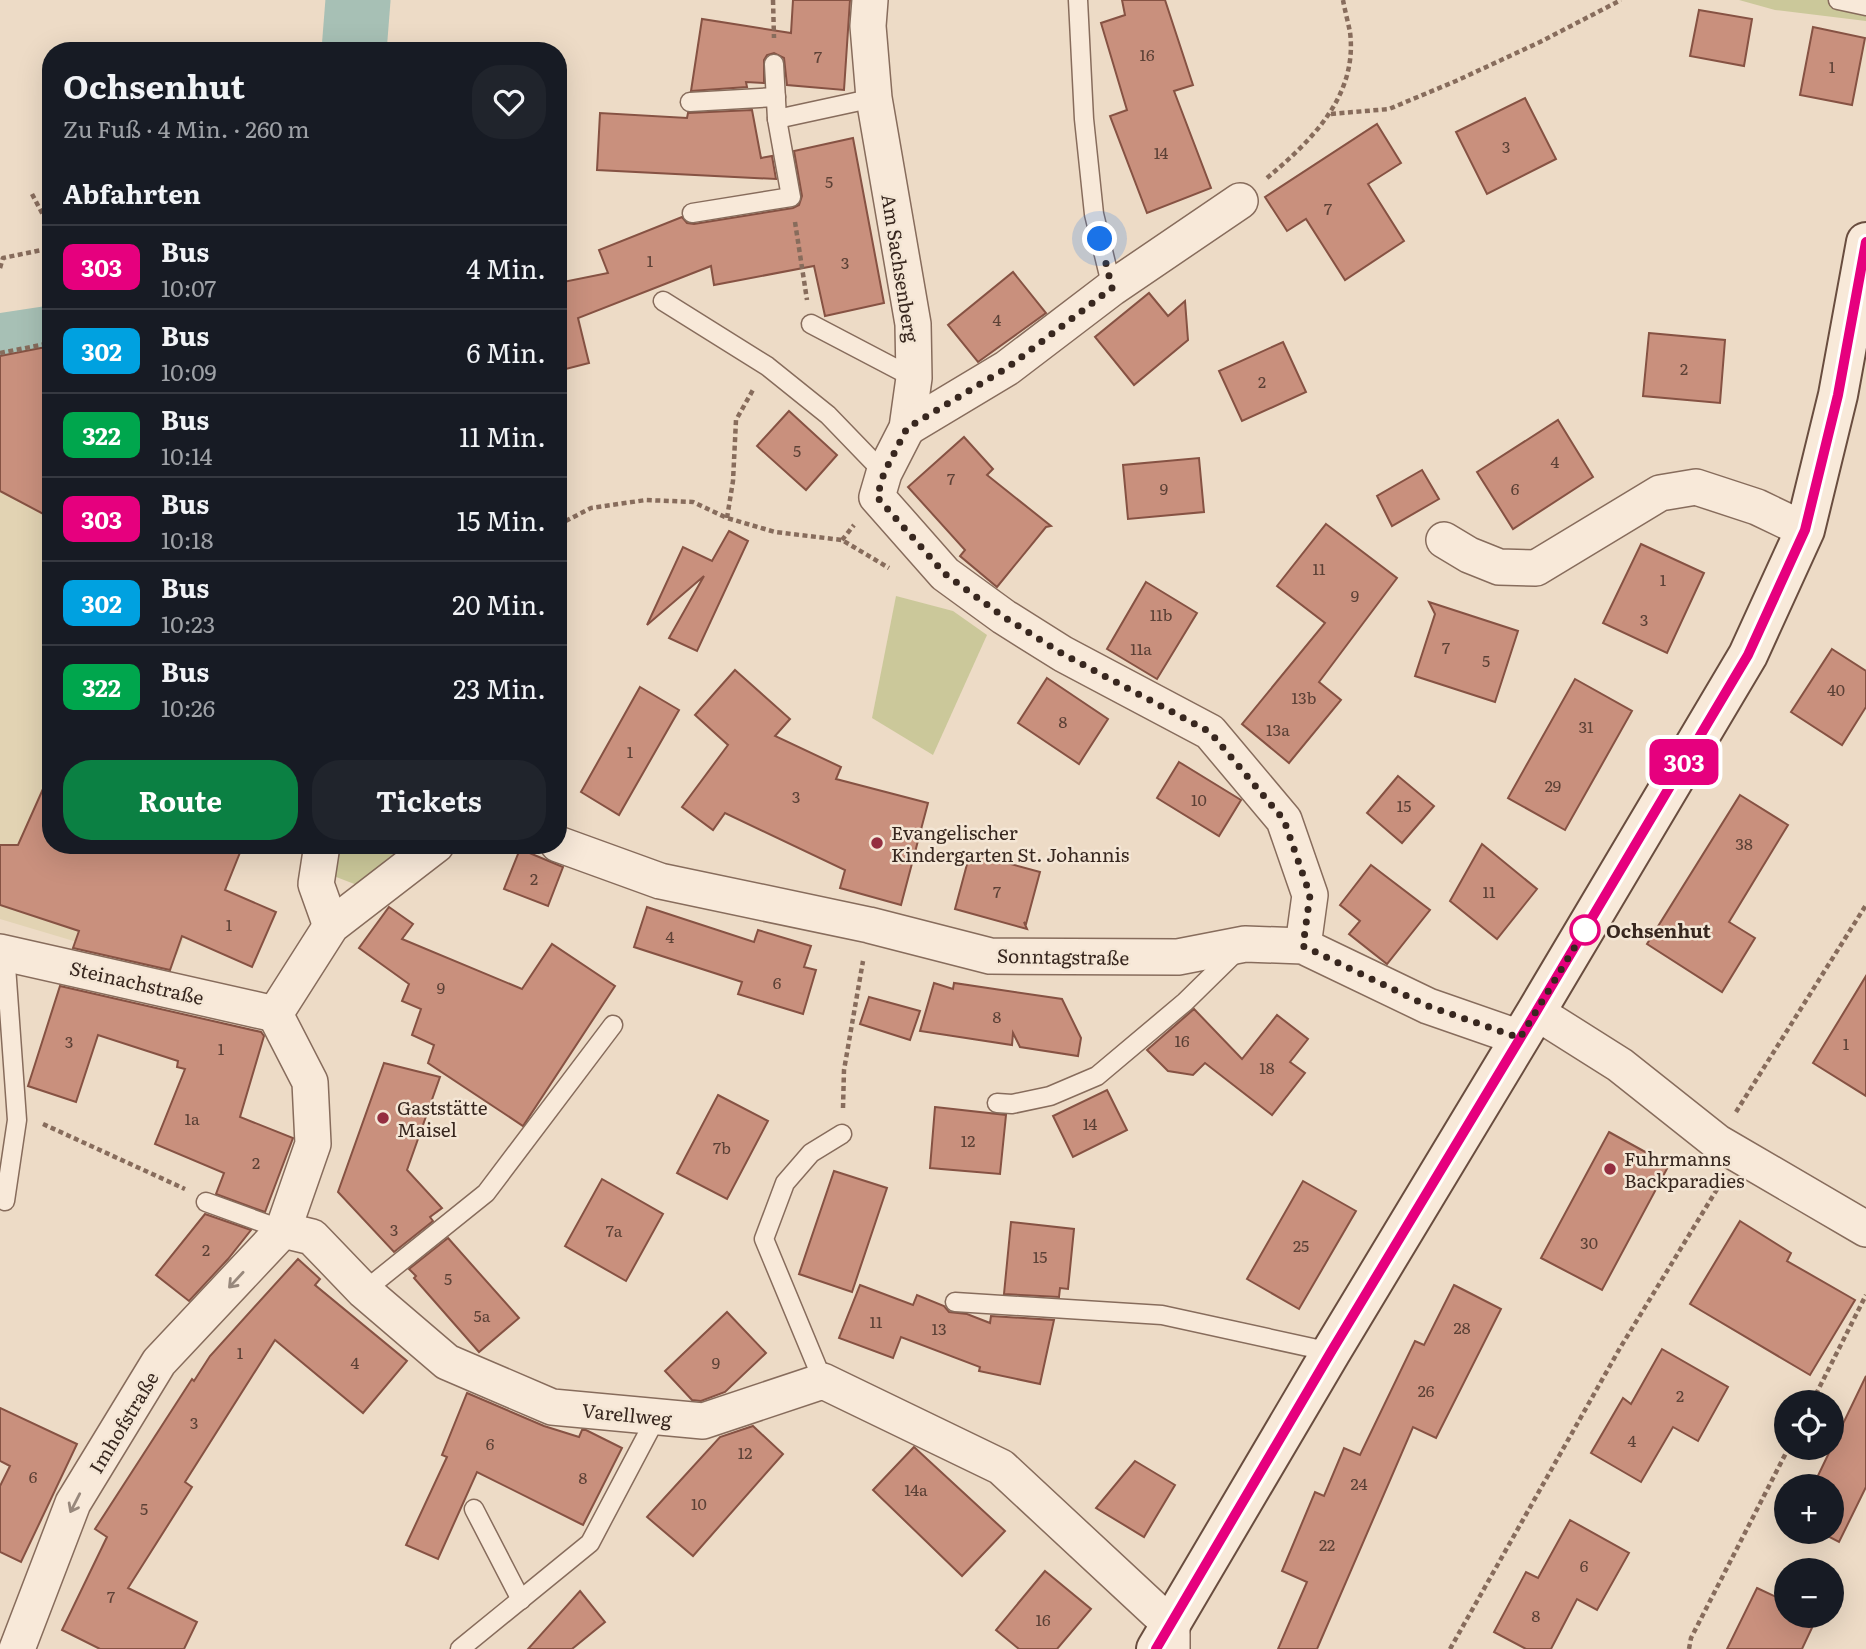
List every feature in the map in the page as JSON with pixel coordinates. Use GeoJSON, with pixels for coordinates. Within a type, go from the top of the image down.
{"type":"FeatureCollection","features":[{"type":"Feature","properties":{"kind":"street","name":"Am Sachsenberg"},"geometry":{"type":"LineString","coordinates":[[870,0],[868,26],[874,99],[913,324],[915,378],[907,428]]}},
{"type":"Feature","properties":{"kind":"street"},"geometry":{"type":"LineString","coordinates":[[1240,201],[1112,288],[1007,368],[907,428],[884,473],[877,497],[945,574],[1004,617],[1063,654],[1210,732],[1284,820],[1310,895],[1303,946]]}},
{"type":"Feature","properties":{"kind":"street"},"geometry":{"type":"LineString","coordinates":[[823,1381],[1001,1467],[1167,1641],[1331,1352],[1748,655],[1805,530],[1838,395],[1866,242]]}},
{"type":"Feature","properties":{"kind":"street"},"geometry":{"type":"LineString","coordinates":[[1444,540],[1469,555],[1499,567],[1536,568],[1660,493],[1696,486],[1757,507],[1805,530]]}},
{"type":"Feature","properties":{"kind":"street","name":"Sonntagstraße"},"geometry":{"type":"LineString","coordinates":[[567,847],[660,881],[869,925],[990,956],[1178,957],[1245,944],[1303,946],[1428,1006],[1528,1025]]}},
{"type":"Feature","properties":{"kind":"street"},"geometry":{"type":"LineString","coordinates":[[321,854],[316,884],[331,926]]}},
{"type":"Feature","properties":{"kind":"street"},"geometry":{"type":"LineString","coordinates":[[283,1230],[313,1144],[310,1083],[275,1013],[331,926],[424,854]]}},
{"type":"Feature","properties":{"kind":"street","name":"Steinachstraße"},"geometry":{"type":"LineString","coordinates":[[3,952],[275,1013]]}},
{"type":"Feature","properties":{"kind":"street"},"geometry":{"type":"LineString","coordinates":[[1528,1025],[1620,1065],[1728,1149],[1866,1229]]}},
{"type":"Feature","properties":{"kind":"street","name":"Varellweg"},"geometry":{"type":"LineString","coordinates":[[283,1230],[312,1237],[364,1291],[447,1362],[552,1407],[703,1422],[823,1381]]}},
{"type":"Feature","properties":{"kind":"street","name":"Imhofstraße"},"geometry":{"type":"LineString","coordinates":[[17,1649],[73,1503],[159,1362],[283,1230]]}},
{"type":"Feature","properties":{"kind":"lane"},"geometry":{"type":"LineString","coordinates":[[1078,0],[1084,119],[1094,214],[1112,288]]}},
{"type":"Feature","properties":{"kind":"lane"},"geometry":{"type":"LineString","coordinates":[[1838,0],[1866,5]]}},
{"type":"Feature","properties":{"kind":"lane"},"geometry":{"type":"LineString","coordinates":[[692,213],[790,197],[778,119],[774,64]]}},
{"type":"Feature","properties":{"kind":"lane"},"geometry":{"type":"LineString","coordinates":[[690,102],[776,97]]}},
{"type":"Feature","properties":{"kind":"lane"},"geometry":{"type":"LineString","coordinates":[[778,119],[874,99]]}},
{"type":"Feature","properties":{"kind":"lane"},"geometry":{"type":"LineString","coordinates":[[663,301],[767,366],[828,415],[884,473]]}},
{"type":"Feature","properties":{"kind":"lane"},"geometry":{"type":"LineString","coordinates":[[811,324],[915,378]]}},
{"type":"Feature","properties":{"kind":"lane"},"geometry":{"type":"LineString","coordinates":[[998,1103],[1012,1104],[1050,1096],[1097,1076],[1185,1002],[1245,944]]}},
{"type":"Feature","properties":{"kind":"lane"},"geometry":{"type":"LineString","coordinates":[[3,952],[17,1120],[5,1201]]}},
{"type":"Feature","properties":{"kind":"lane"},"geometry":{"type":"LineString","coordinates":[[364,1291],[486,1193],[613,1025]]}},
{"type":"Feature","properties":{"kind":"lane"},"geometry":{"type":"LineString","coordinates":[[823,1381],[764,1239],[785,1183],[811,1153],[842,1134]]}},
{"type":"Feature","properties":{"kind":"lane"},"geometry":{"type":"LineString","coordinates":[[206,1202],[283,1230]]}},
{"type":"Feature","properties":{"kind":"lane"},"geometry":{"type":"LineString","coordinates":[[954,1302],[1162,1315],[1331,1352]]}},
{"type":"Feature","properties":{"kind":"lane"},"geometry":{"type":"LineString","coordinates":[[460,1649],[590,1543],[656,1418]]}},
{"type":"Feature","properties":{"kind":"lane"},"geometry":{"type":"LineString","coordinates":[[474,1509],[521,1600]]}},
{"type":"Feature","properties":{"kind":"path"},"geometry":{"type":"LineString","coordinates":[[773,0],[774,64]]}},
{"type":"Feature","properties":{"kind":"path"},"geometry":{"type":"LineString","coordinates":[[1240,201],[1287,161],[1331,114],[1347,76],[1350,35],[1343,0]]}},
{"type":"Feature","properties":{"kind":"path"},"geometry":{"type":"LineString","coordinates":[[1331,114],[1389,109],[1540,42],[1621,0]]}},
{"type":"Feature","properties":{"kind":"path"},"geometry":{"type":"LineString","coordinates":[[32,194],[42,213]]}},
{"type":"Feature","properties":{"kind":"path"},"geometry":{"type":"LineString","coordinates":[[790,197],[811,324]]}},
{"type":"Feature","properties":{"kind":"path"},"geometry":{"type":"LineString","coordinates":[[0,268],[2,258],[42,250]]}},
{"type":"Feature","properties":{"kind":"path"},"geometry":{"type":"LineString","coordinates":[[0,353],[42,346]]}},
{"type":"Feature","properties":{"kind":"path"},"geometry":{"type":"LineString","coordinates":[[727,518],[733,481],[736,420],[767,366]]}},
{"type":"Feature","properties":{"kind":"path"},"geometry":{"type":"LineString","coordinates":[[567,520],[592,508],[646,500],[693,502],[727,518],[775,532],[842,541]]}},
{"type":"Feature","properties":{"kind":"path"},"geometry":{"type":"LineString","coordinates":[[1450,1649],[1866,905]]}},
{"type":"Feature","properties":{"kind":"path"},"geometry":{"type":"LineString","coordinates":[[842,1134],[844,1070],[869,925]]}},
{"type":"Feature","properties":{"kind":"path"},"geometry":{"type":"LineString","coordinates":[[17,1120],[36,1121],[188,1191],[206,1202]]}},
{"type":"Feature","properties":{"kind":"path"},"geometry":{"type":"LineString","coordinates":[[1818,1390],[1866,1296]]}},
{"type":"Feature","properties":{"kind":"path"},"geometry":{"type":"LineString","coordinates":[[1689,1649],[1691,1638],[1782,1460]]}},
{"type":"Feature","properties":{"kind":"shaded area"},"geometry":{"type":"Polygon","coordinates":[[[1739,0],[1866,0],[1866,21],[1775,10],[1739,0]]]}},
{"type":"Feature","properties":{"kind":"shaded area"},"geometry":{"type":"Polygon","coordinates":[[[0,444],[42,446],[42,854],[218,854],[177,955],[134,959],[0,919],[0,444]]]}},
{"type":"Feature","properties":{"kind":"shaded area"},"geometry":{"type":"Polygon","coordinates":[[[896,596],[953,611],[987,635],[933,755],[872,718],[896,596]]]}},
{"type":"Feature","properties":{"kind":"shaded area"},"geometry":{"type":"Polygon","coordinates":[[[333,854],[398,854],[357,885],[331,875],[333,854]]]}},
{"type":"Feature","properties":{"kind":"building"},"geometry":{"type":"Polygon","coordinates":[[[793,0],[850,0],[844,90],[787,85],[784,58],[774,53],[767,55],[764,60],[764,83],[746,82],[747,87],[691,91],[702,19],[791,33],[793,0]]]}},
{"type":"Feature","properties":{"kind":"building"},"geometry":{"type":"Polygon","coordinates":[[[1122,0],[1165,0],[1193,85],[1174,91],[1211,188],[1147,213],[1110,116],[1127,110],[1101,23],[1125,15],[1122,0]]]}},
{"type":"Feature","properties":{"kind":"building"},"geometry":{"type":"Polygon","coordinates":[[[1699,10],[1752,19],[1744,66],[1690,56],[1699,10]]]}},
{"type":"Feature","properties":{"kind":"building"},"geometry":{"type":"Polygon","coordinates":[[[1813,27],[1865,38],[1852,105],[1800,95],[1813,27]]]}},
{"type":"Feature","properties":{"kind":"building"},"geometry":{"type":"Polygon","coordinates":[[[1525,98],[1556,159],[1487,194],[1456,132],[1525,98]]]}},
{"type":"Feature","properties":{"kind":"building"},"geometry":{"type":"Polygon","coordinates":[[[752,110],[761,158],[772,156],[776,179],[597,170],[600,113],[687,118],[688,113],[752,110]]]}},
{"type":"Feature","properties":{"kind":"building"},"geometry":{"type":"Polygon","coordinates":[[[1377,124],[1401,163],[1368,184],[1404,241],[1345,280],[1306,219],[1287,231],[1265,197],[1377,124]]]}},
{"type":"Feature","properties":{"kind":"building"},"geometry":{"type":"Polygon","coordinates":[[[853,138],[884,303],[825,316],[814,266],[714,285],[711,266],[578,318],[589,363],[567,369],[567,281],[608,273],[599,250],[682,217],[687,223],[694,224],[799,205],[802,196],[794,151],[853,138]]]}},
{"type":"Feature","properties":{"kind":"building"},"geometry":{"type":"Polygon","coordinates":[[[1013,272],[1046,313],[978,362],[948,325],[1013,272]]]}},
{"type":"Feature","properties":{"kind":"building"},"geometry":{"type":"Polygon","coordinates":[[[1149,293],[1168,316],[1185,301],[1188,340],[1134,385],[1095,337],[1149,293]]]}},
{"type":"Feature","properties":{"kind":"building"},"geometry":{"type":"Polygon","coordinates":[[[1649,333],[1725,340],[1720,403],[1643,396],[1649,333]]]}},
{"type":"Feature","properties":{"kind":"building"},"geometry":{"type":"Polygon","coordinates":[[[1283,342],[1306,392],[1242,421],[1219,371],[1283,342]]]}},
{"type":"Feature","properties":{"kind":"building"},"geometry":{"type":"Polygon","coordinates":[[[42,348],[42,513],[0,491],[0,356],[42,348]]]}},
{"type":"Feature","properties":{"kind":"building"},"geometry":{"type":"Polygon","coordinates":[[[789,411],[837,455],[806,490],[757,446],[789,411]]]}},
{"type":"Feature","properties":{"kind":"building"},"geometry":{"type":"Polygon","coordinates":[[[1558,420],[1593,477],[1513,529],[1477,472],[1558,420]]]}},
{"type":"Feature","properties":{"kind":"building"},"geometry":{"type":"Polygon","coordinates":[[[964,437],[993,469],[987,475],[1051,526],[1046,527],[997,587],[960,556],[965,550],[908,487],[964,437]]]}},
{"type":"Feature","properties":{"kind":"building"},"geometry":{"type":"Polygon","coordinates":[[[1199,458],[1204,512],[1128,519],[1123,465],[1199,458]]]}},
{"type":"Feature","properties":{"kind":"building"},"geometry":{"type":"Polygon","coordinates":[[[1422,470],[1439,499],[1392,526],[1377,496],[1422,470]]]}},
{"type":"Feature","properties":{"kind":"building"},"geometry":{"type":"Polygon","coordinates":[[[1326,524],[1397,578],[1319,682],[1341,700],[1289,763],[1242,724],[1325,623],[1277,586],[1326,524]]]}},
{"type":"Feature","properties":{"kind":"building"},"geometry":{"type":"Polygon","coordinates":[[[729,531],[748,541],[697,651],[669,638],[704,576],[647,625],[683,547],[712,561],[729,531]]]}},
{"type":"Feature","properties":{"kind":"building"},"geometry":{"type":"Polygon","coordinates":[[[1641,544],[1704,573],[1667,653],[1603,623],[1641,544]]]}},
{"type":"Feature","properties":{"kind":"building"},"geometry":{"type":"Polygon","coordinates":[[[1146,582],[1197,613],[1157,679],[1107,649],[1146,582]]]}},
{"type":"Feature","properties":{"kind":"building"},"geometry":{"type":"Polygon","coordinates":[[[1429,602],[1518,631],[1495,702],[1415,676],[1435,614],[1429,602]]]}},
{"type":"Feature","properties":{"kind":"building"},"geometry":{"type":"Polygon","coordinates":[[[1832,649],[1866,671],[1866,707],[1842,745],[1791,712],[1832,649]]]}},
{"type":"Feature","properties":{"kind":"building"},"geometry":{"type":"Polygon","coordinates":[[[735,670],[790,719],[775,736],[841,767],[836,779],[928,803],[901,905],[840,888],[845,870],[725,813],[713,830],[682,807],[728,745],[695,715],[735,670]]]}},
{"type":"Feature","properties":{"kind":"building"},"geometry":{"type":"Polygon","coordinates":[[[1047,678],[1108,719],[1079,764],[1018,723],[1047,678]]]}},
{"type":"Feature","properties":{"kind":"building"},"geometry":{"type":"Polygon","coordinates":[[[1575,679],[1632,711],[1565,830],[1508,798],[1575,679]]]}},
{"type":"Feature","properties":{"kind":"building"},"geometry":{"type":"Polygon","coordinates":[[[640,687],[679,710],[619,815],[581,792],[640,687]]]}},
{"type":"Feature","properties":{"kind":"building"},"geometry":{"type":"Polygon","coordinates":[[[1179,762],[1241,800],[1219,836],[1157,798],[1179,762]]]}},
{"type":"Feature","properties":{"kind":"building"},"geometry":{"type":"Polygon","coordinates":[[[1398,776],[1434,806],[1402,843],[1367,813],[1398,776]]]}},
{"type":"Feature","properties":{"kind":"building"},"geometry":{"type":"Polygon","coordinates":[[[42,791],[42,854],[239,854],[225,890],[276,912],[252,967],[182,936],[170,970],[73,948],[79,931],[0,905],[0,845],[18,845],[42,791]]]}},
{"type":"Feature","properties":{"kind":"building"},"geometry":{"type":"Polygon","coordinates":[[[1740,795],[1788,825],[1729,922],[1755,938],[1722,992],[1647,944],[1740,795]]]}},
{"type":"Feature","properties":{"kind":"building"},"geometry":{"type":"Polygon","coordinates":[[[1482,844],[1537,889],[1497,939],[1450,901],[1482,844]]]}},
{"type":"Feature","properties":{"kind":"building"},"geometry":{"type":"Polygon","coordinates":[[[970,853],[1040,872],[1026,924],[1024,922],[1027,929],[955,909],[970,853]]]}},
{"type":"Feature","properties":{"kind":"building"},"geometry":{"type":"Polygon","coordinates":[[[518,854],[532,854],[563,867],[548,906],[504,889],[518,854]]]}},
{"type":"Feature","properties":{"kind":"building"},"geometry":{"type":"Polygon","coordinates":[[[1371,865],[1430,910],[1387,964],[1349,934],[1360,921],[1340,905],[1371,865]]]}},
{"type":"Feature","properties":{"kind":"building"},"geometry":{"type":"Polygon","coordinates":[[[389,907],[413,924],[402,939],[522,989],[552,944],[615,986],[523,1126],[428,1063],[434,1045],[412,1035],[421,1009],[402,1001],[409,984],[359,948],[389,907]]]}},
{"type":"Feature","properties":{"kind":"building"},"geometry":{"type":"Polygon","coordinates":[[[647,907],[754,942],[758,930],[811,946],[804,967],[816,970],[803,1014],[738,994],[742,982],[634,947],[647,907]]]}},
{"type":"Feature","properties":{"kind":"building"},"geometry":{"type":"Polygon","coordinates":[[[1866,976],[1866,1096],[1813,1063],[1866,976]]]}},
{"type":"Feature","properties":{"kind":"building"},"geometry":{"type":"Polygon","coordinates":[[[934,983],[953,989],[954,983],[1062,999],[1081,1038],[1078,1056],[1020,1047],[1013,1033],[1012,1045],[920,1031],[934,983]]]}},
{"type":"Feature","properties":{"kind":"building"},"geometry":{"type":"Polygon","coordinates":[[[60,986],[261,1032],[264,1036],[240,1117],[293,1138],[265,1212],[216,1194],[224,1173],[155,1144],[185,1069],[177,1067],[178,1061],[98,1035],[76,1102],[28,1086],[60,986]]]}},
{"type":"Feature","properties":{"kind":"building"},"geometry":{"type":"Polygon","coordinates":[[[869,997],[920,1011],[910,1040],[860,1024],[869,997]]]}},
{"type":"Feature","properties":{"kind":"building"},"geometry":{"type":"Polygon","coordinates":[[[1194,1009],[1242,1059],[1277,1015],[1308,1039],[1290,1062],[1305,1073],[1272,1115],[1205,1063],[1193,1075],[1168,1071],[1147,1050],[1194,1009]]]}},
{"type":"Feature","properties":{"kind":"building"},"geometry":{"type":"Polygon","coordinates":[[[384,1063],[440,1077],[407,1170],[442,1208],[430,1217],[433,1221],[394,1252],[338,1192],[384,1063]]]}},
{"type":"Feature","properties":{"kind":"building"},"geometry":{"type":"Polygon","coordinates":[[[1107,1090],[1127,1130],[1073,1157],[1053,1116],[1107,1090]]]}},
{"type":"Feature","properties":{"kind":"building"},"geometry":{"type":"Polygon","coordinates":[[[718,1095],[768,1121],[727,1199],[677,1173],[718,1095]]]}},
{"type":"Feature","properties":{"kind":"building"},"geometry":{"type":"Polygon","coordinates":[[[935,1107],[1006,1115],[1000,1174],[930,1168],[935,1107]]]}},
{"type":"Feature","properties":{"kind":"building"},"geometry":{"type":"Polygon","coordinates":[[[1609,1132],[1669,1165],[1602,1290],[1541,1258],[1609,1132]]]}},
{"type":"Feature","properties":{"kind":"building"},"geometry":{"type":"Polygon","coordinates":[[[834,1171],[887,1188],[852,1292],[799,1274],[834,1171]]]}},
{"type":"Feature","properties":{"kind":"building"},"geometry":{"type":"Polygon","coordinates":[[[602,1179],[663,1214],[626,1281],[565,1246],[602,1179]]]}},
{"type":"Feature","properties":{"kind":"building"},"geometry":{"type":"Polygon","coordinates":[[[1303,1181],[1356,1211],[1299,1309],[1247,1279],[1303,1181]]]}},
{"type":"Feature","properties":{"kind":"building"},"geometry":{"type":"Polygon","coordinates":[[[205,1214],[251,1230],[189,1301],[156,1275],[205,1214]]]}},
{"type":"Feature","properties":{"kind":"building"},"geometry":{"type":"Polygon","coordinates":[[[1740,1221],[1791,1253],[1787,1261],[1855,1300],[1810,1375],[1690,1304],[1740,1221]]]}},
{"type":"Feature","properties":{"kind":"building"},"geometry":{"type":"Polygon","coordinates":[[[1011,1222],[1074,1229],[1068,1289],[1060,1288],[1059,1297],[1004,1294],[1011,1222]]]}},
{"type":"Feature","properties":{"kind":"building"},"geometry":{"type":"Polygon","coordinates":[[[448,1238],[519,1318],[479,1352],[409,1269],[448,1238]]]}},
{"type":"Feature","properties":{"kind":"building"},"geometry":{"type":"Polygon","coordinates":[[[298,1259],[320,1279],[315,1285],[407,1361],[363,1413],[275,1340],[185,1482],[192,1487],[128,1588],[197,1622],[184,1649],[100,1649],[62,1630],[107,1537],[95,1529],[192,1379],[194,1381],[210,1356],[298,1259]]]}},
{"type":"Feature","properties":{"kind":"building"},"geometry":{"type":"Polygon","coordinates":[[[860,1285],[913,1305],[917,1295],[944,1306],[949,1312],[967,1314],[990,1323],[991,1316],[1054,1320],[1040,1384],[979,1371],[980,1367],[901,1337],[893,1358],[839,1338],[860,1285]]]}},
{"type":"Feature","properties":{"kind":"building"},"geometry":{"type":"Polygon","coordinates":[[[1454,1285],[1501,1309],[1436,1438],[1413,1427],[1317,1649],[1278,1649],[1307,1582],[1282,1571],[1315,1492],[1324,1496],[1344,1448],[1360,1455],[1415,1341],[1424,1345],[1454,1285]]]}},
{"type":"Feature","properties":{"kind":"building"},"geometry":{"type":"Polygon","coordinates":[[[727,1312],[766,1353],[725,1392],[701,1401],[692,1400],[665,1371],[727,1312]]]}},
{"type":"Feature","properties":{"kind":"building"},"geometry":{"type":"Polygon","coordinates":[[[1662,1349],[1728,1387],[1698,1441],[1673,1427],[1641,1482],[1591,1453],[1623,1398],[1631,1404],[1662,1349]]]}},
{"type":"Feature","properties":{"kind":"building"},"geometry":{"type":"Polygon","coordinates":[[[1866,1376],[1866,1487],[1844,1532],[1844,1474],[1819,1474],[1826,1460],[1844,1460],[1844,1422],[1866,1376]]]}},
{"type":"Feature","properties":{"kind":"building"},"geometry":{"type":"Polygon","coordinates":[[[467,1393],[544,1426],[579,1437],[582,1430],[586,1430],[622,1448],[583,1525],[477,1472],[438,1559],[406,1545],[447,1457],[442,1455],[467,1393]]]}},
{"type":"Feature","properties":{"kind":"building"},"geometry":{"type":"Polygon","coordinates":[[[0,1408],[77,1444],[21,1562],[0,1552],[0,1486],[10,1466],[0,1461],[0,1408]]]}},
{"type":"Feature","properties":{"kind":"building"},"geometry":{"type":"Polygon","coordinates":[[[753,1426],[783,1454],[693,1556],[647,1517],[720,1437],[753,1426]]]}},
{"type":"Feature","properties":{"kind":"building"},"geometry":{"type":"Polygon","coordinates":[[[914,1447],[1005,1531],[962,1576],[873,1490],[914,1447]]]}},
{"type":"Feature","properties":{"kind":"building"},"geometry":{"type":"Polygon","coordinates":[[[1135,1461],[1175,1485],[1144,1537],[1096,1508],[1135,1461]]]}},
{"type":"Feature","properties":{"kind":"building"},"geometry":{"type":"Polygon","coordinates":[[[1570,1520],[1629,1553],[1597,1610],[1577,1599],[1551,1649],[1526,1649],[1494,1632],[1526,1572],[1538,1578],[1570,1520]]]}},
{"type":"Feature","properties":{"kind":"building"},"geometry":{"type":"Polygon","coordinates":[[[1045,1571],[1091,1609],[1057,1649],[1019,1649],[996,1630],[1045,1571]]]}},
{"type":"Feature","properties":{"kind":"building"},"geometry":{"type":"Polygon","coordinates":[[[1757,1588],[1774,1596],[1774,1628],[1812,1628],[1802,1649],[1727,1649],[1757,1588]]]}},
{"type":"Feature","properties":{"kind":"building"},"geometry":{"type":"Polygon","coordinates":[[[580,1591],[605,1622],[572,1649],[528,1649],[580,1591]]]}},
{"type":"Feature","properties":{"kind":"waterway"},"geometry":{"type":"LineString","coordinates":[[355,42],[358,0]]}},
{"type":"Feature","properties":{"kind":"waterway"},"geometry":{"type":"LineString","coordinates":[[0,346],[42,339]]}},
{"type":"Feature","properties":{"kind":"bus line","name":"303"},"geometry":{"type":"LineString","coordinates":[[1156,1649],[1748,655],[1805,530],[1838,395],[1866,242]]}},
{"type":"Feature","properties":{"kind":"place","name":"Evangelischer Kindergarten St. Johannis"},"geometry":{"type":"Point","coordinates":[877,843]}},
{"type":"Feature","properties":{"kind":"place","name":"Ochsenhut"},"geometry":{"type":"Point","coordinates":[1585,930]}},
{"type":"Feature","properties":{"kind":"place","name":"Gaststätte Maisel"},"geometry":{"type":"Point","coordinates":[383,1118]}},
{"type":"Feature","properties":{"kind":"place","name":"Fuhrmanns Backparadies"},"geometry":{"type":"Point","coordinates":[1610,1169]}},
{"type":"Feature","properties":{"kind":"route"},"geometry":{"type":"LineString","coordinates":[[1100,239],[1112,288],[1007,368],[907,428],[884,473],[877,497],[945,574],[1004,617],[1063,654],[1210,732],[1284,820],[1310,895],[1303,946],[1428,1006],[1520,1038],[1585,930]]}}]}
